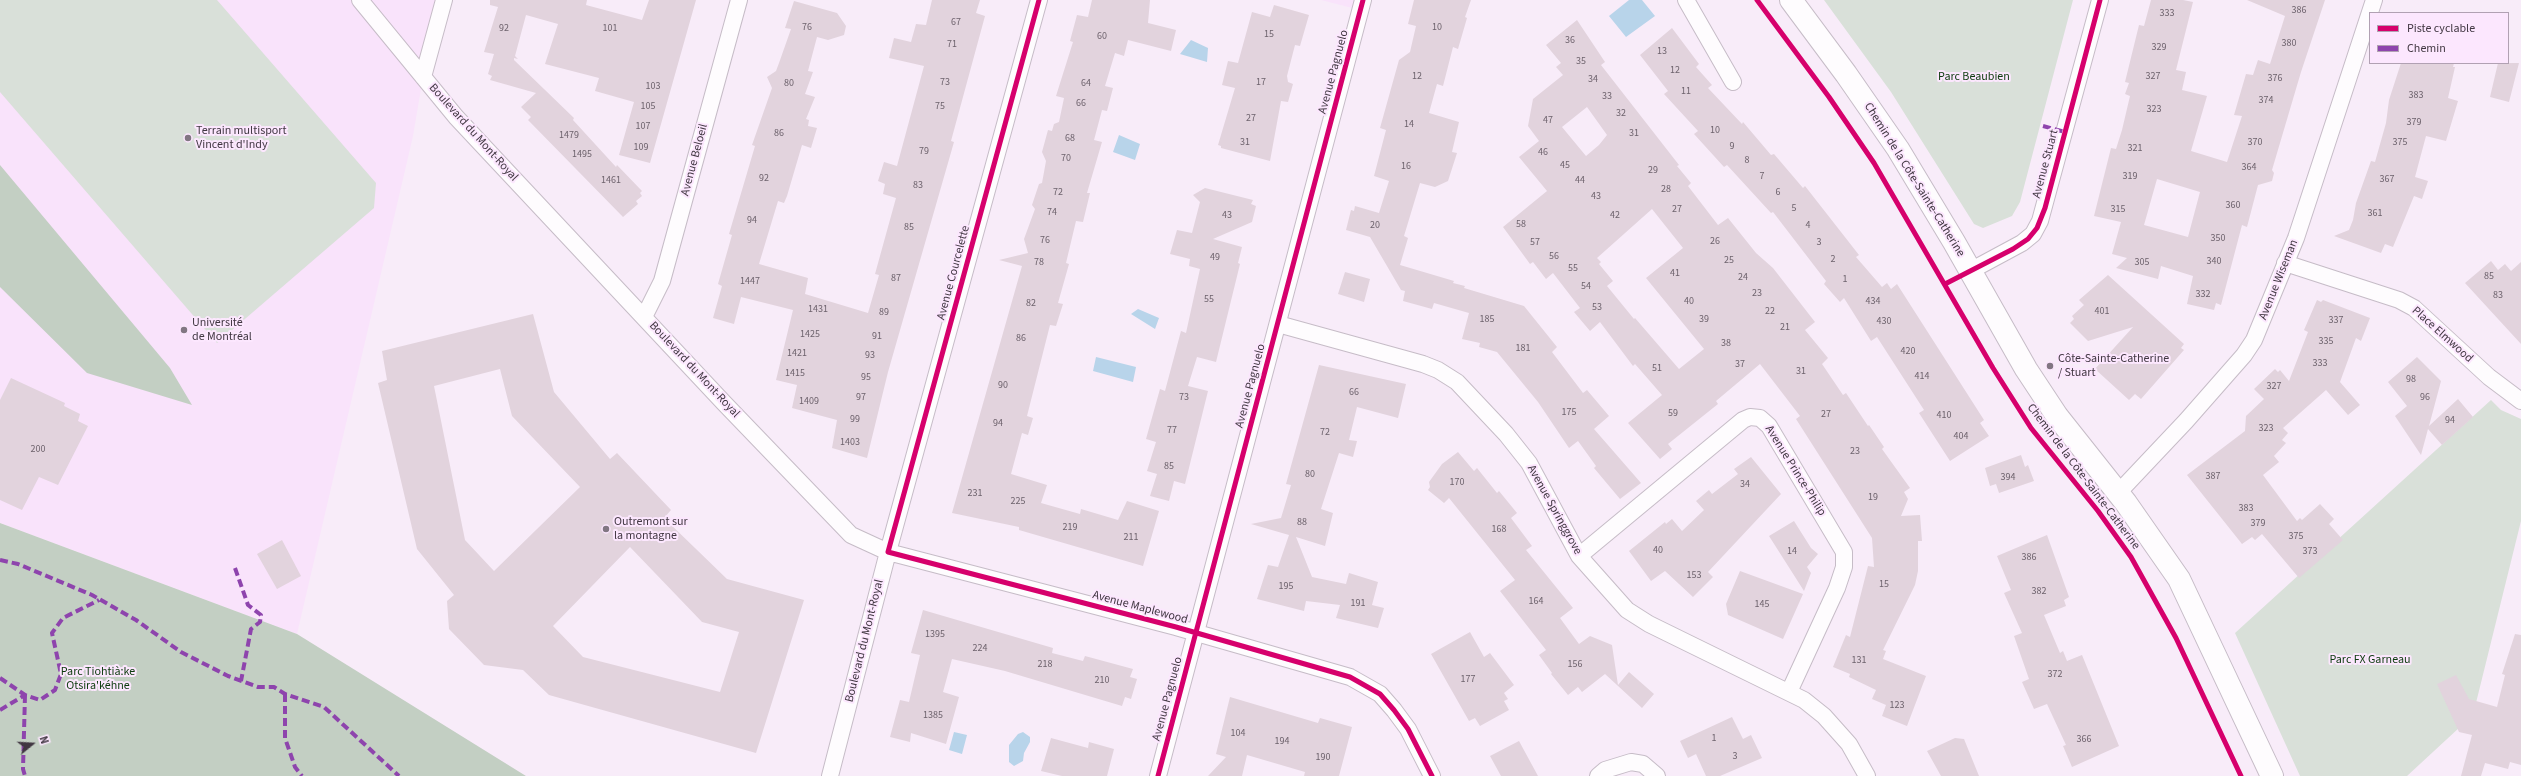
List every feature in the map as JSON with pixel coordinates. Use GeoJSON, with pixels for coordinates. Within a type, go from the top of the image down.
{"type":"FeatureCollection","features":[{"type":"Feature","properties":{"kind":"main road","name":"Chemin de la Côte-Sainte-Catherine"},"geometry":{"type":"LineString","coordinates":[[1791,0],[1889,136],[1970,271],[2026,370],[2057,416],[2118,493],[2179,579],[2272,776]]}},
{"type":"Feature","properties":{"kind":"street","name":"Boulevard du Mont-Royal"},"geometry":{"type":"LineString","coordinates":[[360,0],[456,117],[851,536],[888,552],[830,776]]}},
{"type":"Feature","properties":{"kind":"street"},"geometry":{"type":"LineString","coordinates":[[423,77],[444,0]]}},
{"type":"Feature","properties":{"kind":"street","name":"Avenue Beloeil"},"geometry":{"type":"LineString","coordinates":[[644,318],[662,281],[739,0]]}},
{"type":"Feature","properties":{"kind":"street","name":"Avenue Courcelette"},"geometry":{"type":"LineString","coordinates":[[888,552],[1039,0]]}},
{"type":"Feature","properties":{"kind":"street","name":"Avenue Pagnuelo"},"geometry":{"type":"LineString","coordinates":[[1158,776],[1363,0]]}},
{"type":"Feature","properties":{"kind":"street"},"geometry":{"type":"LineString","coordinates":[[1686,0],[1733,82]]}},
{"type":"Feature","properties":{"kind":"street","name":"Avenue Stuart"},"geometry":{"type":"LineString","coordinates":[[1970,271],[2022,243],[2033,234],[2040,221],[2100,0]]}},
{"type":"Feature","properties":{"kind":"street","name":"Avenue Wiseman"},"geometry":{"type":"LineString","coordinates":[[2370,12],[2374,0]]}},
{"type":"Feature","properties":{"kind":"street","name":"Avenue Wiseman"},"geometry":{"type":"LineString","coordinates":[[2118,493],[2244,355],[2263,320],[2296,238],[2369,15]]}},
{"type":"Feature","properties":{"kind":"street","name":"Place Elmwood"},"geometry":{"type":"LineString","coordinates":[[2285,263],[2399,300],[2414,308],[2489,377],[2521,401]]}},
{"type":"Feature","properties":{"kind":"street","name":"Avenue Springgrove"},"geometry":{"type":"LineString","coordinates":[[1278,324],[1423,364],[1438,370],[1457,382],[1506,434],[1529,463],[1579,556],[1627,610],[1649,624],[1789,692],[1824,716],[1849,744],[1867,776]]}},
{"type":"Feature","properties":{"kind":"street","name":"Avenue Prince-Philip"},"geometry":{"type":"LineString","coordinates":[[1579,556],[1742,420],[1750,417],[1760,418],[1769,426],[1844,552],[1844,567],[1837,588],[1789,692]]}},
{"type":"Feature","properties":{"kind":"street","name":"Avenue Maplewood"},"geometry":{"type":"LineString","coordinates":[[888,552],[1195,633],[1363,682],[1380,694],[1408,729],[1432,776]]}},
{"type":"Feature","properties":{"kind":"street"},"geometry":{"type":"LineString","coordinates":[[1598,776],[1605,770],[1631,762],[1643,764],[1657,776]]}},
{"type":"Feature","properties":{"kind":"shaded area","name":"Université de Montréal"},"geometry":{"type":"Polygon","coordinates":[[[0,0],[442,0],[423,77],[413,136],[297,634],[0,523],[0,0]]]}},
{"type":"Feature","properties":{"kind":"shaded area"},"geometry":{"type":"Polygon","coordinates":[[[1321,0],[1363,0],[1360,10],[1321,0]]]}},
{"type":"Feature","properties":{"kind":"green space","name":"Terrain multisport Vincent d'Indy"},"geometry":{"type":"Polygon","coordinates":[[[0,0],[217,0],[376,183],[374,208],[217,343],[0,92],[0,0]]]}},
{"type":"Feature","properties":{"kind":"green space","name":"Parc Beaubien"},"geometry":{"type":"Polygon","coordinates":[[[1824,0],[2073,0],[2020,202],[2012,216],[1983,228],[1974,224],[1891,92],[1824,0]]]}},
{"type":"Feature","properties":{"kind":"green space"},"geometry":{"type":"Polygon","coordinates":[[[0,165],[170,368],[192,405],[87,373],[0,287],[0,165]]]}},
{"type":"Feature","properties":{"kind":"green space","name":"Parc FX Garneau"},"geometry":{"type":"Polygon","coordinates":[[[2491,400],[2501,410],[2521,419],[2521,521],[2473,715],[2407,776],[2300,776],[2235,633],[2491,400]]]}},
{"type":"Feature","properties":{"kind":"green space","name":"Parc Tiohtià:ke Otsira'kéhne"},"geometry":{"type":"Polygon","coordinates":[[[0,523],[297,634],[526,776],[0,776],[0,523]]]}},
{"type":"Feature","properties":{"kind":"water"},"geometry":{"type":"Polygon","coordinates":[[[1629,0],[1642,0],[1655,16],[1626,37],[1609,16],[1629,0]]]}},
{"type":"Feature","properties":{"kind":"water"},"geometry":{"type":"Polygon","coordinates":[[[1191,40],[1208,48],[1207,62],[1180,54],[1191,40]]]}},
{"type":"Feature","properties":{"kind":"water"},"geometry":{"type":"Polygon","coordinates":[[[1119,135],[1140,144],[1135,160],[1113,152],[1119,135]]]}},
{"type":"Feature","properties":{"kind":"water"},"geometry":{"type":"Polygon","coordinates":[[[1138,309],[1159,318],[1155,329],[1131,314],[1138,309]]]}},
{"type":"Feature","properties":{"kind":"water"},"geometry":{"type":"Polygon","coordinates":[[[1096,357],[1136,367],[1133,382],[1093,371],[1096,357]]]}},
{"type":"Feature","properties":{"kind":"water"},"geometry":{"type":"Polygon","coordinates":[[[954,732],[967,735],[962,754],[949,750],[954,732]]]}},
{"type":"Feature","properties":{"kind":"water"},"geometry":{"type":"Polygon","coordinates":[[[1023,732],[1030,737],[1030,742],[1024,753],[1023,761],[1014,766],[1009,762],[1009,745],[1018,734],[1023,732]]]}},
{"type":"Feature","properties":{"kind":"building"},"geometry":{"type":"Polygon","coordinates":[[[490,0],[587,0],[586,5],[642,20],[649,0],[696,0],[650,163],[619,155],[634,102],[595,91],[599,78],[545,64],[558,24],[526,15],[515,56],[518,59],[514,58],[514,60],[574,118],[573,120],[616,167],[617,165],[642,191],[640,193],[642,196],[636,201],[638,204],[623,217],[528,120],[531,117],[521,107],[536,93],[490,80],[492,76],[488,74],[494,54],[484,52],[498,7],[490,5],[490,0]]]}},
{"type":"Feature","properties":{"kind":"building"},"geometry":{"type":"Polygon","coordinates":[[[932,0],[980,0],[976,13],[985,16],[951,141],[954,142],[888,372],[867,458],[832,448],[837,420],[792,408],[797,385],[776,380],[793,310],[741,297],[734,324],[713,318],[722,286],[718,284],[732,235],[729,234],[755,146],[752,145],[772,88],[767,77],[776,71],[779,63],[791,29],[785,28],[794,1],[837,13],[846,26],[844,35],[828,40],[817,37],[808,71],[813,72],[805,94],[815,97],[806,119],[809,120],[808,126],[817,128],[811,148],[802,145],[784,203],[778,201],[759,264],[808,278],[805,294],[868,313],[879,275],[875,274],[896,198],[883,194],[885,184],[878,181],[884,162],[897,166],[924,66],[889,58],[894,38],[911,42],[916,24],[926,25],[932,0]]]}},
{"type":"Feature","properties":{"kind":"building"},"geometry":{"type":"Polygon","coordinates":[[[1092,0],[1150,0],[1148,23],[1176,30],[1171,51],[1128,40],[1124,56],[1115,53],[1105,86],[1113,88],[1107,111],[1102,110],[1094,140],[1102,142],[1087,193],[1090,193],[1083,222],[1076,221],[1066,263],[1069,264],[1058,303],[1063,304],[1056,326],[1050,325],[1027,416],[1033,418],[1028,435],[1022,433],[1011,474],[1047,485],[1041,503],[1080,514],[1081,509],[1118,520],[1127,501],[1159,511],[1143,566],[1019,530],[1019,527],[952,513],[1022,266],[999,260],[1028,253],[1024,239],[1035,209],[1032,205],[1039,184],[1042,183],[1046,161],[1042,152],[1048,130],[1052,131],[1054,124],[1059,122],[1064,98],[1056,96],[1073,42],[1070,41],[1077,15],[1088,17],[1092,0]]]}},
{"type":"Feature","properties":{"kind":"building"},"geometry":{"type":"Polygon","coordinates":[[[1414,0],[1471,0],[1465,17],[1467,18],[1458,49],[1453,47],[1443,86],[1437,84],[1429,113],[1459,122],[1452,152],[1457,153],[1448,181],[1435,187],[1420,183],[1404,236],[1408,238],[1400,265],[1454,281],[1453,283],[1465,286],[1464,288],[1524,306],[1557,347],[1552,352],[1583,393],[1587,390],[1609,416],[1594,429],[1641,483],[1620,499],[1594,468],[1596,466],[1578,441],[1569,448],[1538,402],[1497,352],[1479,347],[1480,343],[1462,339],[1469,313],[1434,303],[1432,309],[1403,301],[1405,291],[1401,290],[1370,237],[1346,230],[1351,210],[1354,211],[1355,206],[1379,213],[1389,181],[1374,176],[1386,130],[1380,128],[1399,60],[1410,52],[1416,26],[1408,24],[1414,0]]]}},
{"type":"Feature","properties":{"kind":"building"},"geometry":{"type":"Polygon","coordinates":[[[2151,0],[2183,0],[2193,2],[2176,70],[2186,72],[2182,90],[2207,96],[2191,151],[2227,162],[2242,116],[2234,115],[2246,74],[2253,75],[2258,60],[2270,64],[2285,16],[2247,0],[2325,0],[2301,72],[2272,170],[2274,173],[2272,181],[2258,185],[2247,227],[2242,225],[2221,305],[2216,303],[2214,310],[2187,304],[2193,276],[2161,266],[2158,279],[2116,268],[2127,258],[2112,254],[2121,222],[2094,216],[2111,148],[2116,149],[2122,130],[2130,96],[2125,94],[2129,83],[2125,82],[2139,25],[2144,26],[2151,0]],[[2157,179],[2144,225],[2188,237],[2200,192],[2157,179]]]}},
{"type":"Feature","properties":{"kind":"building"},"geometry":{"type":"Polygon","coordinates":[[[1274,5],[1309,15],[1300,46],[1295,45],[1287,76],[1288,82],[1293,84],[1288,102],[1281,101],[1270,161],[1221,148],[1221,146],[1218,145],[1235,88],[1222,85],[1228,61],[1238,63],[1252,12],[1270,17],[1274,5]]]}},
{"type":"Feature","properties":{"kind":"building"},"geometry":{"type":"Polygon","coordinates":[[[1577,20],[1605,62],[1601,65],[1679,165],[1677,166],[1691,183],[1688,186],[1718,225],[1728,218],[1756,253],[1773,268],[1815,322],[1805,330],[1828,358],[1822,364],[1843,395],[1846,393],[1868,426],[1869,425],[1884,447],[1882,449],[1910,488],[1904,492],[1908,499],[1901,516],[1920,515],[1922,541],[1918,541],[1918,571],[1915,585],[1883,650],[1886,651],[1883,659],[1926,676],[1907,726],[1882,716],[1886,705],[1872,699],[1876,690],[1849,677],[1850,674],[1833,667],[1846,635],[1850,637],[1868,566],[1874,567],[1872,538],[1796,419],[1800,416],[1760,364],[1716,401],[1718,404],[1668,444],[1672,449],[1660,459],[1628,423],[1662,395],[1635,364],[1633,366],[1600,322],[1590,331],[1574,312],[1580,308],[1553,273],[1546,279],[1533,262],[1530,264],[1503,227],[1547,191],[1519,157],[1539,141],[1528,126],[1533,99],[1563,75],[1556,67],[1561,63],[1546,45],[1577,20]],[[1587,107],[1562,127],[1586,156],[1599,145],[1607,135],[1587,107]],[[1652,209],[1597,258],[1601,262],[1599,264],[1613,281],[1607,286],[1634,319],[1635,318],[1679,369],[1704,349],[1646,278],[1683,248],[1652,209]]]}},
{"type":"Feature","properties":{"kind":"building"},"geometry":{"type":"Polygon","coordinates":[[[1672,28],[1699,64],[1696,67],[1712,85],[1708,88],[1742,124],[1743,122],[1771,155],[1774,154],[1803,188],[1805,186],[1859,255],[1856,257],[1882,287],[1887,283],[1891,289],[1897,284],[1984,420],[1980,423],[1989,436],[1950,461],[1919,413],[1924,410],[1877,337],[1871,341],[1844,298],[1840,302],[1824,284],[1826,281],[1773,212],[1771,213],[1727,165],[1724,167],[1694,134],[1698,131],[1664,94],[1668,91],[1640,55],[1672,28]]]}},
{"type":"Feature","properties":{"kind":"building"},"geometry":{"type":"Polygon","coordinates":[[[2519,63],[2509,102],[2490,97],[2498,64],[2519,63]]]}},
{"type":"Feature","properties":{"kind":"building"},"geometry":{"type":"Polygon","coordinates":[[[2401,64],[2454,64],[2453,67],[2455,67],[2448,98],[2458,101],[2446,141],[2426,136],[2415,177],[2428,181],[2422,199],[2414,196],[2393,247],[2385,244],[2381,253],[2334,236],[2349,230],[2353,220],[2356,203],[2371,161],[2375,162],[2386,123],[2389,100],[2401,64]]]}},
{"type":"Feature","properties":{"kind":"building"},"geometry":{"type":"Polygon","coordinates":[[[1205,188],[1253,200],[1251,204],[1256,206],[1252,222],[1213,239],[1242,247],[1238,263],[1240,264],[1216,362],[1197,357],[1188,386],[1208,391],[1185,484],[1174,481],[1169,501],[1150,496],[1157,474],[1147,471],[1156,442],[1146,439],[1160,389],[1165,391],[1181,331],[1186,333],[1200,269],[1189,266],[1190,259],[1170,254],[1177,230],[1192,233],[1200,202],[1193,195],[1205,188]]]}},
{"type":"Feature","properties":{"kind":"building"},"geometry":{"type":"Polygon","coordinates":[[[2491,261],[2498,270],[2505,264],[2511,271],[2521,262],[2521,344],[2465,283],[2491,261]]]}},
{"type":"Feature","properties":{"kind":"building"},"geometry":{"type":"Polygon","coordinates":[[[1345,272],[1370,279],[1364,302],[1338,294],[1345,272]]]}},
{"type":"Feature","properties":{"kind":"building"},"geometry":{"type":"Polygon","coordinates":[[[2108,275],[2184,344],[2181,348],[2184,350],[2141,399],[2135,394],[2129,400],[2095,369],[2133,327],[2088,341],[2070,323],[2074,319],[2072,316],[2084,305],[2079,300],[2108,275]]]}},
{"type":"Feature","properties":{"kind":"building"},"geometry":{"type":"Polygon","coordinates":[[[2317,300],[2321,302],[2323,300],[2370,318],[2361,341],[2356,338],[2340,382],[2360,405],[2348,415],[2326,390],[2283,428],[2288,433],[2282,440],[2286,443],[2274,456],[2279,462],[2263,475],[2297,521],[2300,518],[2302,520],[2320,504],[2334,519],[2329,524],[2343,540],[2299,578],[2262,534],[2255,540],[2252,537],[2242,544],[2187,475],[2245,431],[2246,416],[2264,399],[2254,389],[2275,369],[2278,372],[2280,370],[2289,381],[2308,332],[2304,330],[2317,300]]]}},
{"type":"Feature","properties":{"kind":"building","name":"Outremont sur la montagne"},"geometry":{"type":"Polygon","coordinates":[[[533,314],[554,392],[610,459],[617,453],[671,510],[664,518],[727,579],[804,600],[756,753],[549,695],[523,670],[484,665],[449,629],[447,601],[454,595],[417,549],[378,383],[387,380],[382,351],[533,314]],[[500,369],[434,386],[465,540],[494,571],[580,487],[512,416],[500,369]],[[630,547],[553,626],[583,657],[720,692],[739,632],[702,622],[630,547]]]}},
{"type":"Feature","properties":{"kind":"building"},"geometry":{"type":"Polygon","coordinates":[[[2417,357],[2441,381],[2429,426],[2458,399],[2473,417],[2442,445],[2428,429],[2421,455],[2395,416],[2407,406],[2388,382],[2417,357]]]}},
{"type":"Feature","properties":{"kind":"building"},"geometry":{"type":"Polygon","coordinates":[[[1319,365],[1406,384],[1398,418],[1357,407],[1349,440],[1357,441],[1353,457],[1339,453],[1321,509],[1333,513],[1325,546],[1296,537],[1312,577],[1346,584],[1349,573],[1378,582],[1372,605],[1384,608],[1378,628],[1336,618],[1340,605],[1306,601],[1304,611],[1257,599],[1268,565],[1278,567],[1289,535],[1251,524],[1281,518],[1291,485],[1286,484],[1319,365]]]}},
{"type":"Feature","properties":{"kind":"building"},"geometry":{"type":"Polygon","coordinates":[[[11,378],[65,403],[64,406],[80,414],[78,421],[88,426],[58,485],[39,477],[22,510],[0,500],[0,400],[11,378]]]}},
{"type":"Feature","properties":{"kind":"building"},"geometry":{"type":"Polygon","coordinates":[[[1458,452],[1474,471],[1477,468],[1497,493],[1499,491],[1517,513],[1511,518],[1532,546],[1526,550],[1573,608],[1560,618],[1579,644],[1590,636],[1612,645],[1618,685],[1629,672],[1654,694],[1642,708],[1605,674],[1582,692],[1578,687],[1568,695],[1551,674],[1552,673],[1539,655],[1546,650],[1500,591],[1515,580],[1449,498],[1444,503],[1428,490],[1430,487],[1429,482],[1442,464],[1458,452]]]}},
{"type":"Feature","properties":{"kind":"building"},"geometry":{"type":"Polygon","coordinates":[[[2021,455],[2025,467],[2028,465],[2034,481],[1999,493],[1996,484],[1990,486],[1985,468],[2021,455]]]}},
{"type":"Feature","properties":{"kind":"building"},"geometry":{"type":"Polygon","coordinates":[[[1751,457],[1781,494],[1708,572],[1713,577],[1693,597],[1665,571],[1651,581],[1629,551],[1665,522],[1666,524],[1672,519],[1682,531],[1704,510],[1696,501],[1709,490],[1712,494],[1738,474],[1734,469],[1751,457]]]}},
{"type":"Feature","properties":{"kind":"building"},"geometry":{"type":"Polygon","coordinates":[[[1794,521],[1811,548],[1818,554],[1807,567],[1811,573],[1804,591],[1769,536],[1794,521]]]}},
{"type":"Feature","properties":{"kind":"building"},"geometry":{"type":"Polygon","coordinates":[[[2047,535],[2069,597],[2064,600],[2066,606],[2044,615],[2060,653],[2063,651],[2067,661],[2082,655],[2119,746],[2072,767],[2063,746],[2066,745],[2047,704],[2034,709],[2022,682],[2029,679],[2014,636],[2022,633],[2004,593],[2011,590],[1997,556],[2047,535]]]}},
{"type":"Feature","properties":{"kind":"building"},"geometry":{"type":"Polygon","coordinates":[[[282,540],[301,576],[277,589],[257,554],[282,540]]]}},
{"type":"Feature","properties":{"kind":"building"},"geometry":{"type":"Polygon","coordinates":[[[1740,571],[1803,594],[1783,639],[1728,615],[1726,604],[1740,571]]]}},
{"type":"Feature","properties":{"kind":"building"},"geometry":{"type":"Polygon","coordinates":[[[923,610],[1053,648],[1052,653],[1083,661],[1085,656],[1133,669],[1130,677],[1137,679],[1131,699],[1125,697],[1122,706],[1005,671],[952,659],[943,692],[959,697],[946,744],[911,733],[910,742],[890,737],[900,700],[909,702],[920,655],[911,653],[923,610]]]}},
{"type":"Feature","properties":{"kind":"building"},"geometry":{"type":"Polygon","coordinates":[[[1470,632],[1484,657],[1490,653],[1514,685],[1504,693],[1508,699],[1504,701],[1509,710],[1480,726],[1475,718],[1469,721],[1431,654],[1470,632]]]}},
{"type":"Feature","properties":{"kind":"building"},"geometry":{"type":"Polygon","coordinates":[[[2515,634],[2521,635],[2521,765],[2510,762],[2508,769],[2485,763],[2481,776],[2461,776],[2472,735],[2459,732],[2437,684],[2456,675],[2469,699],[2497,707],[2505,675],[2502,674],[2515,634]]]}},
{"type":"Feature","properties":{"kind":"building"},"geometry":{"type":"Polygon","coordinates":[[[1230,697],[1318,723],[1320,718],[1352,727],[1339,776],[1304,776],[1305,772],[1247,755],[1242,776],[1208,776],[1226,757],[1216,754],[1230,697]]]}},
{"type":"Feature","properties":{"kind":"building"},"geometry":{"type":"Polygon","coordinates":[[[1732,717],[1743,739],[1751,735],[1762,758],[1720,776],[1706,776],[1696,754],[1688,758],[1680,741],[1732,717]]]}},
{"type":"Feature","properties":{"kind":"building"},"geometry":{"type":"Polygon","coordinates":[[[1051,738],[1088,748],[1089,742],[1114,749],[1107,776],[1062,776],[1041,771],[1051,738]]]}},
{"type":"Feature","properties":{"kind":"building"},"geometry":{"type":"Polygon","coordinates":[[[1955,738],[1964,739],[1979,776],[1941,776],[1927,751],[1955,738]]]}},
{"type":"Feature","properties":{"kind":"building"},"geometry":{"type":"Polygon","coordinates":[[[1519,741],[1538,776],[1501,776],[1490,756],[1519,741]]]}},
{"type":"Feature","properties":{"kind":"marked path"},"geometry":{"type":"LineString","coordinates":[[2043,126],[2065,132]]}},
{"type":"Feature","properties":{"kind":"marked path"},"geometry":{"type":"LineString","coordinates":[[0,560],[18,564],[92,595],[136,620],[181,652],[228,676],[258,687],[274,687],[285,694],[324,707],[399,776]]}},
{"type":"Feature","properties":{"kind":"marked path"},"geometry":{"type":"LineString","coordinates":[[235,568],[248,605],[261,615],[260,622],[251,629],[241,681]]}},
{"type":"Feature","properties":{"kind":"marked path"},"geometry":{"type":"LineString","coordinates":[[0,678],[25,695],[40,700],[55,690],[61,674],[52,633],[63,618],[99,600]]}},
{"type":"Feature","properties":{"kind":"marked path"},"geometry":{"type":"LineString","coordinates":[[285,694],[285,738],[295,767],[302,776]]}},
{"type":"Feature","properties":{"kind":"marked path"},"geometry":{"type":"LineString","coordinates":[[25,695],[23,769],[25,776]]}},
{"type":"Feature","properties":{"kind":"marked path"},"geometry":{"type":"LineString","coordinates":[[0,710],[25,695]]}},
{"type":"Feature","properties":{"kind":"cycle path"},"geometry":{"type":"LineString","coordinates":[[1039,0],[888,552],[1176,627],[1350,677],[1380,694],[1394,710],[1408,729],[1432,776]]}},
{"type":"Feature","properties":{"kind":"cycle path"},"geometry":{"type":"LineString","coordinates":[[1158,776],[1363,0]]}},
{"type":"Feature","properties":{"kind":"cycle path"},"geometry":{"type":"LineString","coordinates":[[1757,0],[1829,97],[1874,163],[1993,368],[2031,428],[2098,511],[2131,557],[2176,638],[2241,776]]}},
{"type":"Feature","properties":{"kind":"cycle path"},"geometry":{"type":"LineString","coordinates":[[1945,284],[2013,249],[2028,239],[2037,228],[2045,208],[2100,0]]}},
{"type":"Feature","properties":{"kind":"place","name":"Terrain multisport Vincent d'Indy"},"geometry":{"type":"Point","coordinates":[188,138]}},
{"type":"Feature","properties":{"kind":"place","name":"Université de Montréal"},"geometry":{"type":"Point","coordinates":[184,330]}},
{"type":"Feature","properties":{"kind":"place","name":"Côte-Sainte-Catherine / Stuart"},"geometry":{"type":"Point","coordinates":[2050,366]}},
{"type":"Feature","properties":{"kind":"place","name":"Outremont sur la montagne"},"geometry":{"type":"Point","coordinates":[606,529]}}]}
